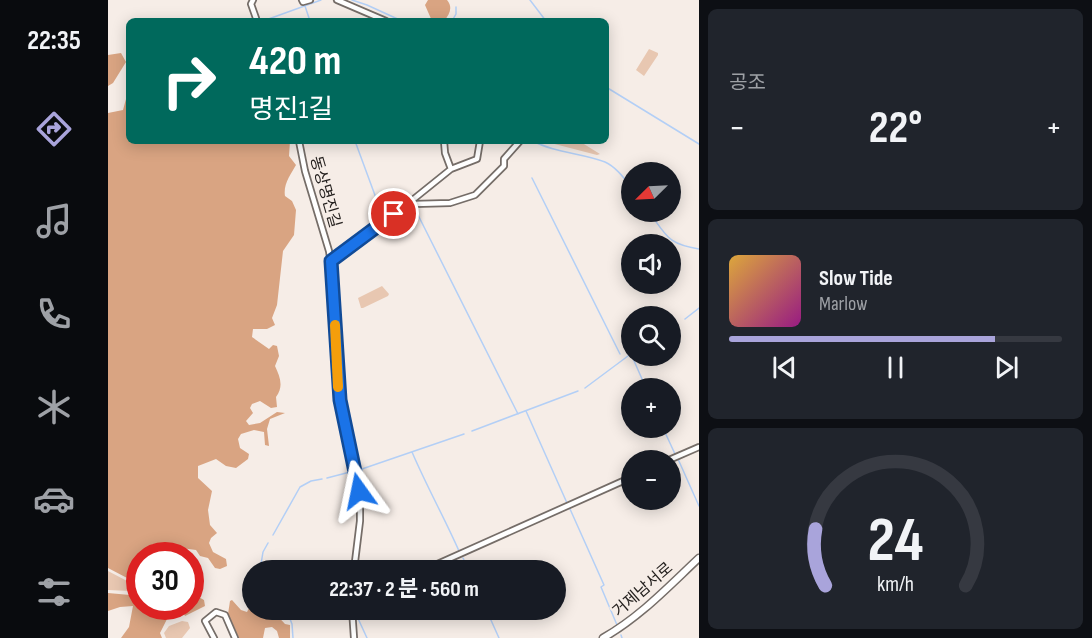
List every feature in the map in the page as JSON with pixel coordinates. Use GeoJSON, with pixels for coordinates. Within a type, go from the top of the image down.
{"type":"FeatureCollection","features":[{"type":"Feature","properties":{"kind":"main road","name":"거제남서로"},"geometry":{"type":"LineString","coordinates":[[603,638],[625,626],[699,558]]}},
{"type":"Feature","properties":{"kind":"street"},"geometry":{"type":"LineString","coordinates":[[253,0],[251,4],[256,18]]}},
{"type":"Feature","properties":{"kind":"street"},"geometry":{"type":"LineString","coordinates":[[302,0],[303,2],[310,0]]}},
{"type":"Feature","properties":{"kind":"street"},"geometry":{"type":"LineString","coordinates":[[337,0],[379,18]]}},
{"type":"Feature","properties":{"kind":"street","name":"동상명진길"},"geometry":{"type":"LineString","coordinates":[[300,144],[331,261],[340,400],[360,502],[355,560]]}},
{"type":"Feature","properties":{"kind":"street"},"geometry":{"type":"LineString","coordinates":[[445,144],[451,169]]}},
{"type":"Feature","properties":{"kind":"street"},"geometry":{"type":"LineString","coordinates":[[331,261],[451,169],[477,159],[480,144]]}},
{"type":"Feature","properties":{"kind":"street"},"geometry":{"type":"LineString","coordinates":[[410,202],[414,204],[450,203],[475,195],[504,166],[504,159],[517,144]]}},
{"type":"Feature","properties":{"kind":"street"},"geometry":{"type":"LineString","coordinates":[[681,455],[699,447]]}},
{"type":"Feature","properties":{"kind":"street"},"geometry":{"type":"LineString","coordinates":[[446,560],[621,482]]}},
{"type":"Feature","properties":{"kind":"street"},"geometry":{"type":"LineString","coordinates":[[214,638],[205,621],[216,612],[225,615],[235,638]]}},
{"type":"Feature","properties":{"kind":"street"},"geometry":{"type":"LineString","coordinates":[[353,620],[354,638]]}},
{"type":"Feature","properties":{"kind":"shaded area"},"geometry":{"type":"Polygon","coordinates":[[[428,0],[447,0],[450,5],[448,16],[446,18],[431,18],[425,5],[428,0]]]}},
{"type":"Feature","properties":{"kind":"shaded area"},"geometry":{"type":"Polygon","coordinates":[[[649,49],[658,55],[644,76],[636,70],[649,49]]]}},
{"type":"Feature","properties":{"kind":"shaded area"},"geometry":{"type":"Polygon","coordinates":[[[121,53],[126,62],[113,83],[108,86],[108,55],[121,53]]]}},
{"type":"Feature","properties":{"kind":"shaded area"},"geometry":{"type":"Polygon","coordinates":[[[126,99],[126,144],[290,144],[289,156],[296,165],[285,187],[285,196],[292,201],[296,210],[294,235],[283,251],[277,305],[272,318],[275,325],[267,329],[253,329],[252,337],[269,349],[273,345],[277,346],[279,356],[275,366],[281,385],[276,397],[277,407],[271,408],[260,401],[252,404],[250,408],[253,413],[246,421],[249,425],[260,423],[277,412],[285,413],[270,419],[267,429],[269,446],[265,445],[264,432],[254,430],[241,434],[238,439],[240,448],[249,454],[248,459],[236,468],[226,466],[216,459],[198,466],[198,478],[212,491],[208,510],[210,525],[217,533],[209,543],[213,552],[226,559],[227,566],[220,569],[215,568],[208,558],[204,557],[204,542],[126,542],[126,577],[108,568],[108,113],[123,110],[126,99]]]}},
{"type":"Feature","properties":{"kind":"shaded area"},"geometry":{"type":"Polygon","coordinates":[[[555,144],[584,144],[600,154],[555,144]]]}},
{"type":"Feature","properties":{"kind":"shaded area"},"geometry":{"type":"Polygon","coordinates":[[[382,286],[389,294],[388,296],[361,308],[358,298],[382,286]]]}},
{"type":"Feature","properties":{"kind":"shaded area"},"geometry":{"type":"Polygon","coordinates":[[[108,571],[126,580],[126,591],[108,590],[108,571]]]}},
{"type":"Feature","properties":{"kind":"shaded area"},"geometry":{"type":"Polygon","coordinates":[[[108,593],[126,595],[126,607],[108,611],[108,593]]]}},
{"type":"Feature","properties":{"kind":"shaded area"},"geometry":{"type":"Polygon","coordinates":[[[232,600],[241,610],[242,620],[281,620],[290,625],[290,638],[279,638],[277,631],[272,627],[265,628],[263,638],[239,638],[228,614],[230,601],[232,600]]]}},
{"type":"Feature","properties":{"kind":"shaded area"},"geometry":{"type":"Polygon","coordinates":[[[130,620],[166,620],[160,633],[162,638],[121,638],[129,627],[130,620]]]}},
{"type":"Feature","properties":{"kind":"shaded area"},"geometry":{"type":"Polygon","coordinates":[[[182,621],[188,622],[190,628],[182,638],[166,638],[164,633],[169,626],[182,621]]]}},
{"type":"Feature","properties":{"kind":"waterway"},"geometry":{"type":"LineString","coordinates":[[271,18],[321,0]]}},
{"type":"Feature","properties":{"kind":"waterway"},"geometry":{"type":"LineString","coordinates":[[352,0],[395,18]]}},
{"type":"Feature","properties":{"kind":"waterway"},"geometry":{"type":"LineString","coordinates":[[530,0],[544,18]]}},
{"type":"Feature","properties":{"kind":"waterway"},"geometry":{"type":"LineString","coordinates":[[305,6],[309,18]]}},
{"type":"Feature","properties":{"kind":"waterway"},"geometry":{"type":"LineString","coordinates":[[454,18],[456,7]]}},
{"type":"Feature","properties":{"kind":"waterway"},"geometry":{"type":"LineString","coordinates":[[609,89],[699,144]]}},
{"type":"Feature","properties":{"kind":"waterway"},"geometry":{"type":"LineString","coordinates":[[356,144],[383,217]]}},
{"type":"Feature","properties":{"kind":"waterway"},"geometry":{"type":"LineString","coordinates":[[539,144],[605,162],[621,175]]}},
{"type":"Feature","properties":{"kind":"waterway"},"geometry":{"type":"LineString","coordinates":[[532,178],[620,354]]}},
{"type":"Feature","properties":{"kind":"waterway"},"geometry":{"type":"LineString","coordinates":[[414,207],[518,414]]}},
{"type":"Feature","properties":{"kind":"waterway"},"geometry":{"type":"LineString","coordinates":[[656,222],[669,238],[688,247],[699,249]]}},
{"type":"Feature","properties":{"kind":"waterway"},"geometry":{"type":"LineString","coordinates":[[685,319],[699,308]]}},
{"type":"Feature","properties":{"kind":"waterway"},"geometry":{"type":"LineString","coordinates":[[585,388],[621,361]]}},
{"type":"Feature","properties":{"kind":"waterway"},"geometry":{"type":"LineString","coordinates":[[636,366],[642,378]]}},
{"type":"Feature","properties":{"kind":"waterway"},"geometry":{"type":"LineString","coordinates":[[472,431],[578,391]]}},
{"type":"Feature","properties":{"kind":"waterway"},"geometry":{"type":"LineString","coordinates":[[526,411],[567,503]]}},
{"type":"Feature","properties":{"kind":"waterway"},"geometry":{"type":"LineString","coordinates":[[359,470],[464,434]]}},
{"type":"Feature","properties":{"kind":"waterway"},"geometry":{"type":"LineString","coordinates":[[668,438],[673,450]]}},
{"type":"Feature","properties":{"kind":"waterway"},"geometry":{"type":"LineString","coordinates":[[412,452],[459,551]]}},
{"type":"Feature","properties":{"kind":"waterway"},"geometry":{"type":"LineString","coordinates":[[681,466],[699,506]]}},
{"type":"Feature","properties":{"kind":"waterway"},"geometry":{"type":"LineString","coordinates":[[327,478],[350,472]]}},
{"type":"Feature","properties":{"kind":"waterway"},"geometry":{"type":"LineString","coordinates":[[273,535],[300,487],[311,481],[322,479]]}},
{"type":"Feature","properties":{"kind":"waterway"},"geometry":{"type":"LineString","coordinates":[[570,509],[604,585],[601,587],[617,625]]}},
{"type":"Feature","properties":{"kind":"waterway"},"geometry":{"type":"LineString","coordinates":[[262,560],[268,543]]}},
{"type":"Feature","properties":{"kind":"waterway"},"geometry":{"type":"LineString","coordinates":[[290,620],[293,638]]}},
{"type":"Feature","properties":{"kind":"waterway"},"geometry":{"type":"LineString","coordinates":[[359,620],[367,638]]}},
{"type":"Feature","properties":{"kind":"waterway"},"geometry":{"type":"LineString","coordinates":[[491,620],[499,638]]}},
{"type":"Feature","properties":{"kind":"slow traffic"},"geometry":{"type":"LineString","coordinates":[[335,325],[338,387]]}},
{"type":"Feature","properties":{"kind":"route"},"geometry":{"type":"LineString","coordinates":[[359,491],[337,377],[334,282],[331,261],[394,214]]}}]}
